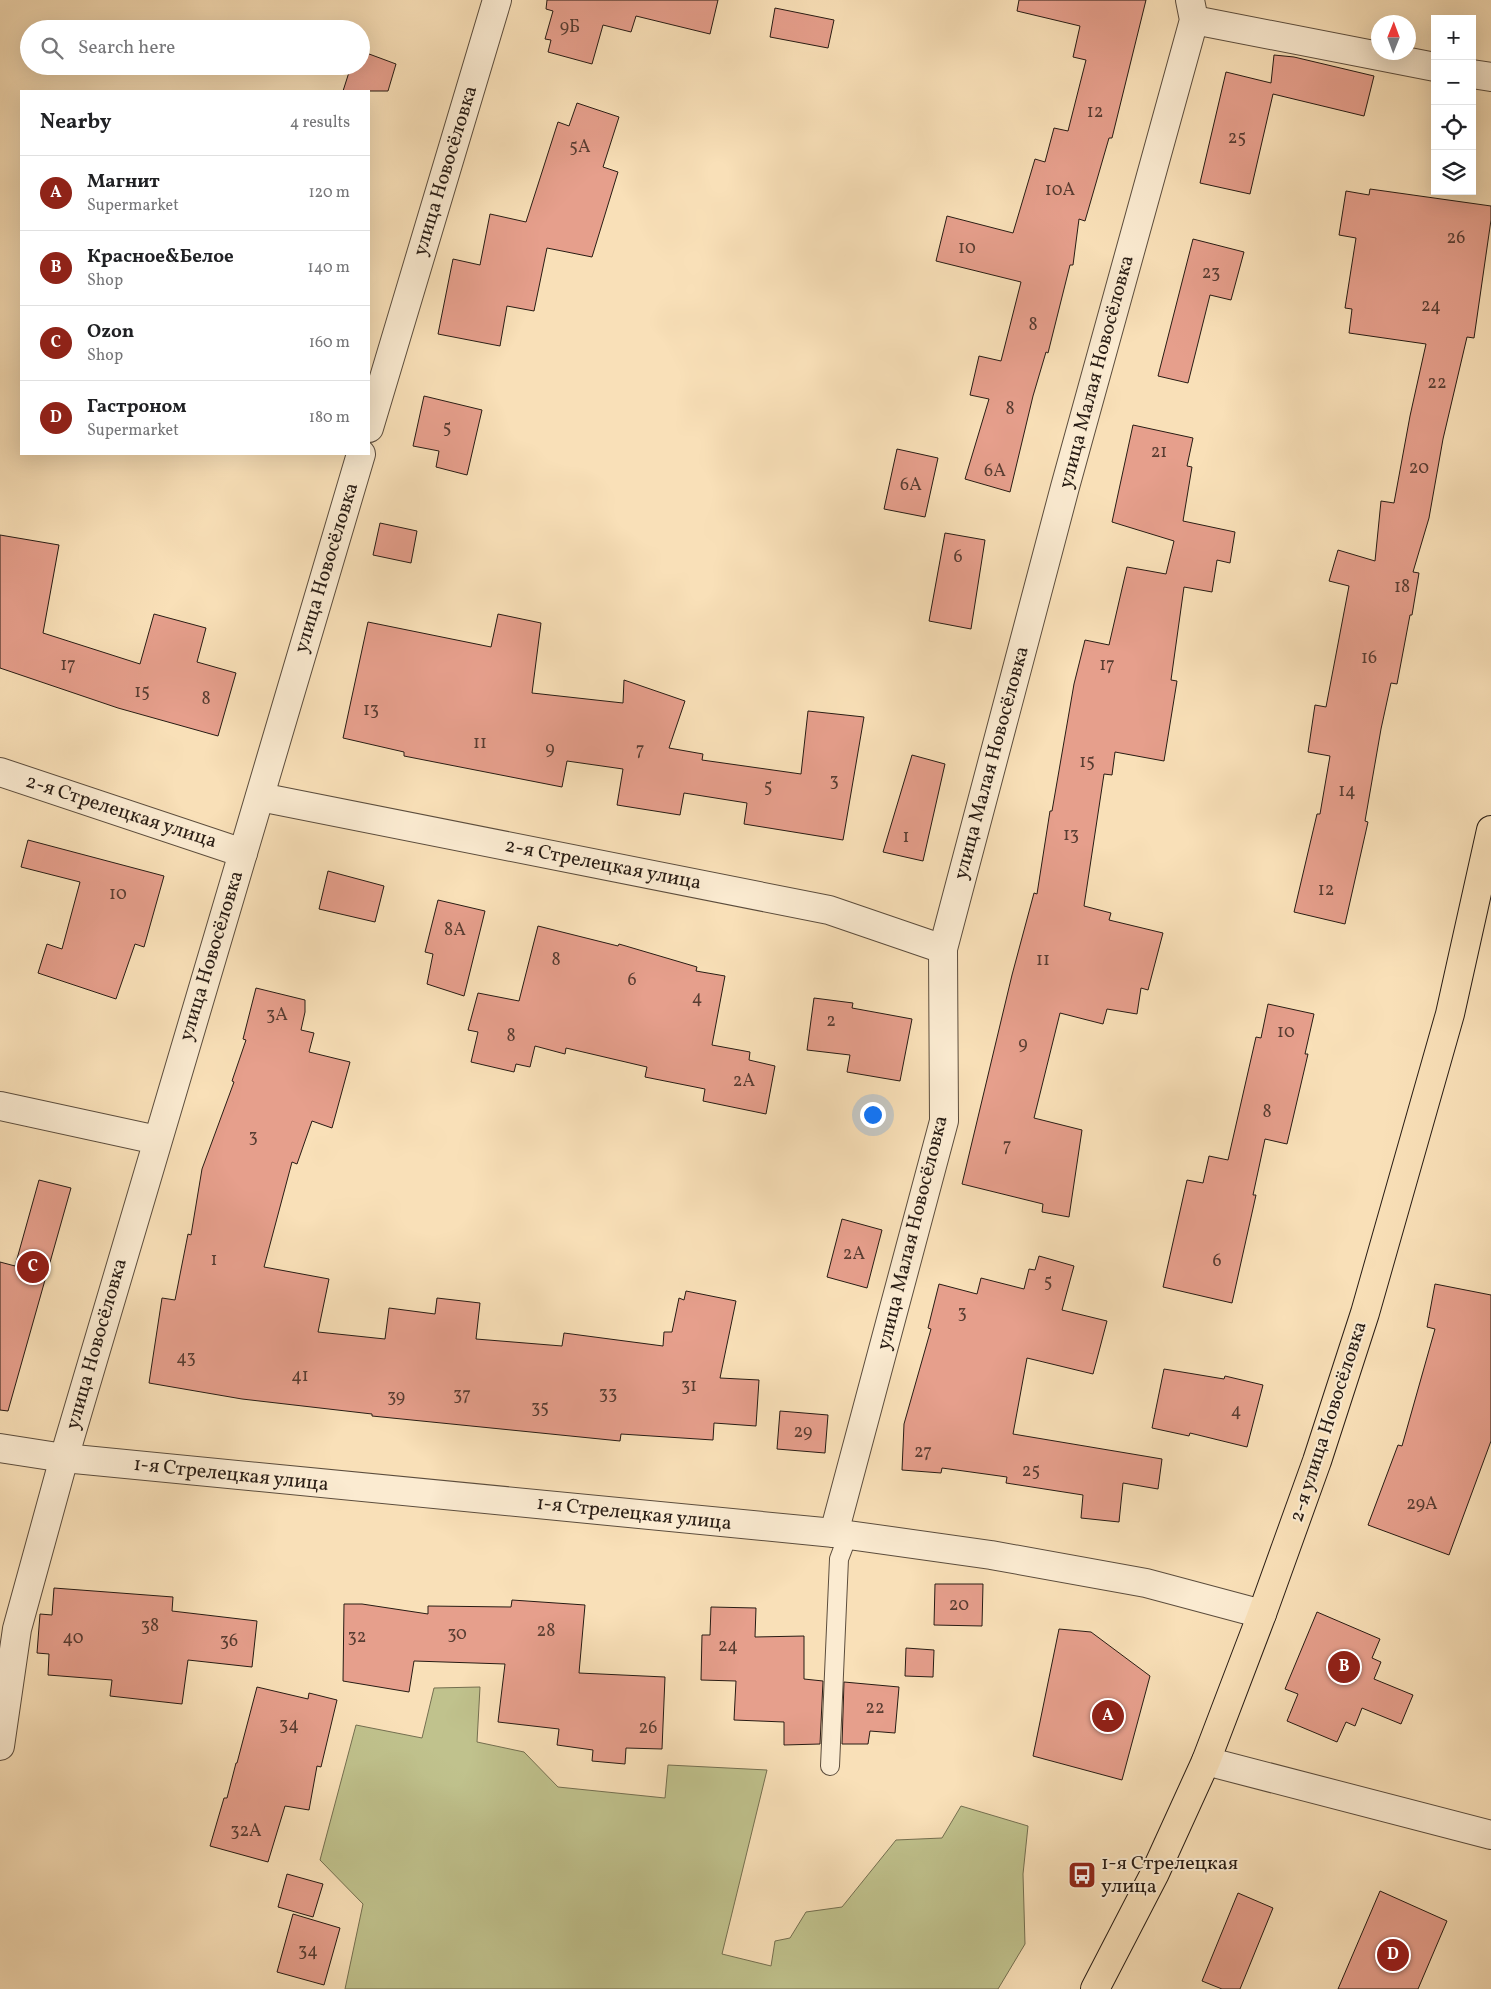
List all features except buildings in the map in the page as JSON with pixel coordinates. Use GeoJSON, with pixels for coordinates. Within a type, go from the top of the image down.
{"type":"FeatureCollection","features":[{"type":"Feature","properties":{"kind":"main road","name":"2-я улица Новосёловка"},"geometry":{"type":"LineString","coordinates":[[1095,1989],[1156,1873],[1206,1761],[1262,1614],[1317,1461],[1368,1304],[1450,1014],[1491,830]]}},
{"type":"Feature","properties":{"kind":"street","name":"улица Новосёловка"},"geometry":{"type":"LineString","coordinates":[[370,425],[496,0]]}},
{"type":"Feature","properties":{"kind":"street"},"geometry":{"type":"LineString","coordinates":[[1192,10],[1431,66]]}},
{"type":"Feature","properties":{"kind":"street","name":"улица Малая Новосёловка"},"geometry":{"type":"LineString","coordinates":[[841,1534],[944,1121],[943,949],[1192,10]]}},
{"type":"Feature","properties":{"kind":"street"},"geometry":{"type":"LineString","coordinates":[[1476,75],[1491,78]]}},
{"type":"Feature","properties":{"kind":"street","name":"улица Новосёловка"},"geometry":{"type":"LineString","coordinates":[[0,1746],[17,1629],[64,1458],[361,455]]}},
{"type":"Feature","properties":{"kind":"street","name":"2-я Стрелецкая улица"},"geometry":{"type":"LineString","coordinates":[[0,772],[243,853]]}},
{"type":"Feature","properties":{"kind":"street","name":"2-я Стрелецкая улица"},"geometry":{"type":"LineString","coordinates":[[260,797],[829,910],[943,949]]}},
{"type":"Feature","properties":{"kind":"street"},"geometry":{"type":"LineString","coordinates":[[0,1106],[157,1140]]}},
{"type":"Feature","properties":{"kind":"street","name":"1-я Стрелецкая улица"},"geometry":{"type":"LineString","coordinates":[[0,1448],[64,1458],[841,1534],[991,1555],[1146,1583],[1262,1614]]}},
{"type":"Feature","properties":{"kind":"street"},"geometry":{"type":"LineString","coordinates":[[1206,1761],[1491,1835]]}},
{"type":"Feature","properties":{"kind":"lane"},"geometry":{"type":"LineString","coordinates":[[830,1766],[841,1534]]}},
{"type":"Feature","properties":{"kind":"green space"},"geometry":{"type":"Polygon","coordinates":[[[480,1687],[477,1742],[524,1752],[558,1787],[665,1798],[668,1765],[767,1770],[722,1954],[771,1966],[775,1941],[790,1938],[806,1912],[842,1907],[896,1840],[942,1838],[961,1806],[1028,1826],[1023,1874],[1025,1944],[998,1989],[345,1989],[363,1904],[320,1860],[356,1725],[422,1738],[434,1688],[480,1687]]]}},
{"type":"Feature","properties":{"kind":"place","name":"Ozon"},"geometry":{"type":"Point","coordinates":[33,1267]}},
{"type":"Feature","properties":{"kind":"place","name":"Красное&Белое"},"geometry":{"type":"Point","coordinates":[1344,1667]}},
{"type":"Feature","properties":{"kind":"place","name":"Магнит"},"geometry":{"type":"Point","coordinates":[1108,1716]}},
{"type":"Feature","properties":{"kind":"place","name":"1-я Стрелецкая улица"},"geometry":{"type":"Point","coordinates":[1082,1875]}},
{"type":"Feature","properties":{"kind":"place","name":"Гастроном"},"geometry":{"type":"Point","coordinates":[1393,1955]}}]}
